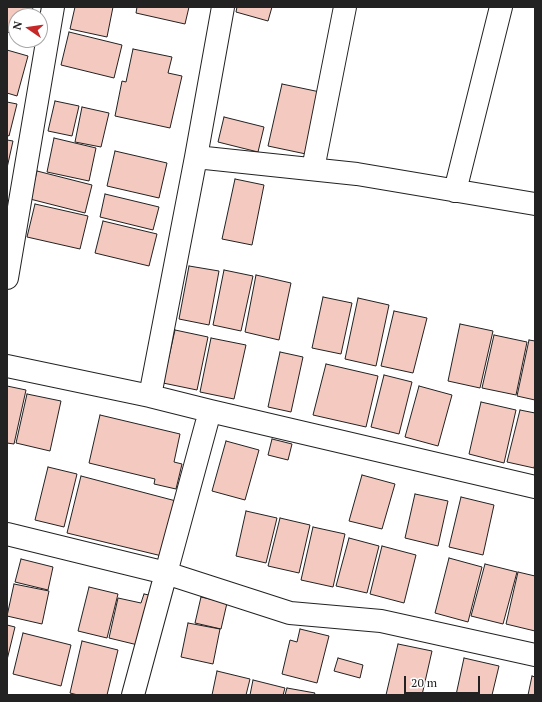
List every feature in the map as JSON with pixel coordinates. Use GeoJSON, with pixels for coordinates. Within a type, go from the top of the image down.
{"type":"FeatureCollection","features":[{"type":"Feature","properties":{"kind":"street"},"geometry":{"type":"LineString","coordinates":[[7,278],[52,7]]}},
{"type":"Feature","properties":{"kind":"street"},"geometry":{"type":"LineString","coordinates":[[150,396],[223,7]]}},
{"type":"Feature","properties":{"kind":"street"},"geometry":{"type":"LineString","coordinates":[[313,169],[345,7]]}},
{"type":"Feature","properties":{"kind":"street"},"geometry":{"type":"LineString","coordinates":[[455,191],[501,7]]}},
{"type":"Feature","properties":{"kind":"street"},"geometry":{"type":"LineString","coordinates":[[196,157],[357,174],[535,204]]}},
{"type":"Feature","properties":{"kind":"street"},"geometry":{"type":"LineString","coordinates":[[7,366],[150,396],[535,487]]}},
{"type":"Feature","properties":{"kind":"street"},"geometry":{"type":"LineString","coordinates":[[133,695],[210,411]]}},
{"type":"Feature","properties":{"kind":"street"},"geometry":{"type":"LineString","coordinates":[[7,534],[166,573],[290,613],[381,621],[535,655]]}},
{"type":"Feature","properties":{"kind":"building"},"geometry":{"type":"Polygon","coordinates":[[[7,7],[33,7],[8,8],[7,32],[7,7]]]}},
{"type":"Feature","properties":{"kind":"building"},"geometry":{"type":"Polygon","coordinates":[[[75,7],[113,7],[107,37],[70,29],[75,7]]]}},
{"type":"Feature","properties":{"kind":"building"},"geometry":{"type":"Polygon","coordinates":[[[137,7],[189,7],[185,24],[136,13],[137,7]]]}},
{"type":"Feature","properties":{"kind":"building"},"geometry":{"type":"Polygon","coordinates":[[[237,7],[272,7],[268,21],[236,12],[237,7]]]}},
{"type":"Feature","properties":{"kind":"building"},"geometry":{"type":"Polygon","coordinates":[[[69,32],[122,45],[114,78],[61,65],[69,32]]]}},
{"type":"Feature","properties":{"kind":"building"},"geometry":{"type":"Polygon","coordinates":[[[133,49],[172,57],[168,73],[182,76],[170,128],[115,116],[122,81],[126,82],[133,49]]]}},
{"type":"Feature","properties":{"kind":"building"},"geometry":{"type":"Polygon","coordinates":[[[7,50],[28,56],[17,96],[7,93],[7,50]]]}},
{"type":"Feature","properties":{"kind":"building"},"geometry":{"type":"Polygon","coordinates":[[[282,84],[320,92],[306,154],[268,146],[282,84]]]}},
{"type":"Feature","properties":{"kind":"building"},"geometry":{"type":"Polygon","coordinates":[[[55,101],[79,106],[72,136],[48,131],[55,101]]]}},
{"type":"Feature","properties":{"kind":"building"},"geometry":{"type":"Polygon","coordinates":[[[7,102],[17,104],[9,136],[7,135],[7,102]]]}},
{"type":"Feature","properties":{"kind":"building"},"geometry":{"type":"Polygon","coordinates":[[[82,107],[109,113],[101,147],[75,142],[82,107]]]}},
{"type":"Feature","properties":{"kind":"building"},"geometry":{"type":"Polygon","coordinates":[[[224,117],[264,127],[258,152],[218,142],[224,117]]]}},
{"type":"Feature","properties":{"kind":"building"},"geometry":{"type":"Polygon","coordinates":[[[54,138],[96,148],[89,181],[47,172],[54,138]]]}},
{"type":"Feature","properties":{"kind":"building"},"geometry":{"type":"Polygon","coordinates":[[[7,140],[13,141],[7,168],[7,140]]]}},
{"type":"Feature","properties":{"kind":"building"},"geometry":{"type":"Polygon","coordinates":[[[115,151],[167,163],[159,198],[107,186],[115,151]]]}},
{"type":"Feature","properties":{"kind":"building"},"geometry":{"type":"Polygon","coordinates":[[[37,171],[92,185],[85,213],[30,199],[37,171]]]}},
{"type":"Feature","properties":{"kind":"building"},"geometry":{"type":"Polygon","coordinates":[[[235,179],[264,185],[252,245],[222,239],[235,179]]]}},
{"type":"Feature","properties":{"kind":"building"},"geometry":{"type":"Polygon","coordinates":[[[105,194],[159,207],[153,230],[100,217],[105,194]]]}},
{"type":"Feature","properties":{"kind":"building"},"geometry":{"type":"Polygon","coordinates":[[[35,204],[88,216],[80,249],[27,237],[35,204]]]}},
{"type":"Feature","properties":{"kind":"building"},"geometry":{"type":"Polygon","coordinates":[[[103,221],[157,234],[149,266],[95,253],[103,221]]]}},
{"type":"Feature","properties":{"kind":"building"},"geometry":{"type":"Polygon","coordinates":[[[189,266],[219,271],[209,325],[179,319],[189,266]]]}},
{"type":"Feature","properties":{"kind":"building"},"geometry":{"type":"Polygon","coordinates":[[[224,270],[253,276],[241,331],[213,325],[224,270]]]}},
{"type":"Feature","properties":{"kind":"building"},"geometry":{"type":"Polygon","coordinates":[[[256,275],[291,283],[279,340],[245,332],[256,275]]]}},
{"type":"Feature","properties":{"kind":"building"},"geometry":{"type":"Polygon","coordinates":[[[323,297],[352,303],[341,354],[312,348],[323,297]]]}},
{"type":"Feature","properties":{"kind":"building"},"geometry":{"type":"Polygon","coordinates":[[[358,298],[389,305],[376,366],[345,359],[358,298]]]}},
{"type":"Feature","properties":{"kind":"building"},"geometry":{"type":"Polygon","coordinates":[[[394,311],[427,318],[413,373],[381,366],[394,311]]]}},
{"type":"Feature","properties":{"kind":"building"},"geometry":{"type":"Polygon","coordinates":[[[460,324],[493,331],[480,388],[448,381],[460,324]]]}},
{"type":"Feature","properties":{"kind":"building"},"geometry":{"type":"Polygon","coordinates":[[[175,330],[208,337],[197,390],[163,383],[175,330]]]}},
{"type":"Feature","properties":{"kind":"building"},"geometry":{"type":"Polygon","coordinates":[[[494,335],[527,342],[516,395],[482,388],[494,335]]]}},
{"type":"Feature","properties":{"kind":"building"},"geometry":{"type":"Polygon","coordinates":[[[211,338],[246,345],[234,399],[200,392],[211,338]]]}},
{"type":"Feature","properties":{"kind":"building"},"geometry":{"type":"Polygon","coordinates":[[[529,340],[535,341],[535,400],[517,396],[529,340]]]}},
{"type":"Feature","properties":{"kind":"building"},"geometry":{"type":"Polygon","coordinates":[[[280,352],[303,357],[291,412],[268,407],[280,352]]]}},
{"type":"Feature","properties":{"kind":"building"},"geometry":{"type":"Polygon","coordinates":[[[326,364],[378,376],[366,427],[313,415],[326,364]]]}},
{"type":"Feature","properties":{"kind":"building"},"geometry":{"type":"Polygon","coordinates":[[[384,375],[412,382],[399,434],[371,427],[384,375]]]}},
{"type":"Feature","properties":{"kind":"building"},"geometry":{"type":"Polygon","coordinates":[[[7,386],[26,390],[14,444],[7,443],[7,386]]]}},
{"type":"Feature","properties":{"kind":"building"},"geometry":{"type":"Polygon","coordinates":[[[419,386],[452,395],[438,446],[405,437],[419,386]]]}},
{"type":"Feature","properties":{"kind":"building"},"geometry":{"type":"Polygon","coordinates":[[[27,394],[61,401],[50,451],[16,443],[27,394]]]}},
{"type":"Feature","properties":{"kind":"building"},"geometry":{"type":"Polygon","coordinates":[[[481,402],[516,410],[504,463],[469,454],[481,402]]]}},
{"type":"Feature","properties":{"kind":"building"},"geometry":{"type":"Polygon","coordinates":[[[520,410],[535,413],[534,468],[507,462],[520,410]]]}},
{"type":"Feature","properties":{"kind":"building"},"geometry":{"type":"Polygon","coordinates":[[[100,415],[180,434],[174,462],[182,464],[176,489],[154,484],[155,479],[89,463],[100,415]]]}},
{"type":"Feature","properties":{"kind":"building"},"geometry":{"type":"Polygon","coordinates":[[[272,439],[292,444],[288,460],[268,455],[272,439]]]}},
{"type":"Feature","properties":{"kind":"building"},"geometry":{"type":"Polygon","coordinates":[[[226,441],[259,450],[245,500],[212,491],[226,441]]]}},
{"type":"Feature","properties":{"kind":"building"},"geometry":{"type":"Polygon","coordinates":[[[48,467],[77,474],[64,527],[35,520],[48,467]]]}},
{"type":"Feature","properties":{"kind":"building"},"geometry":{"type":"Polygon","coordinates":[[[362,475],[395,484],[382,529],[349,521],[362,475]]]}},
{"type":"Feature","properties":{"kind":"building"},"geometry":{"type":"Polygon","coordinates":[[[81,476],[176,501],[162,556],[67,533],[81,476]]]}},
{"type":"Feature","properties":{"kind":"building"},"geometry":{"type":"Polygon","coordinates":[[[415,494],[448,501],[438,546],[405,538],[415,494]]]}},
{"type":"Feature","properties":{"kind":"building"},"geometry":{"type":"Polygon","coordinates":[[[461,497],[494,505],[483,555],[449,547],[461,497]]]}},
{"type":"Feature","properties":{"kind":"building"},"geometry":{"type":"Polygon","coordinates":[[[246,511],[277,518],[266,563],[236,556],[246,511]]]}},
{"type":"Feature","properties":{"kind":"building"},"geometry":{"type":"Polygon","coordinates":[[[280,518],[310,525],[299,573],[268,566],[280,518]]]}},
{"type":"Feature","properties":{"kind":"building"},"geometry":{"type":"Polygon","coordinates":[[[313,527],[345,534],[333,587],[301,580],[313,527]]]}},
{"type":"Feature","properties":{"kind":"building"},"geometry":{"type":"Polygon","coordinates":[[[349,538],[379,546],[367,593],[336,586],[349,538]]]}},
{"type":"Feature","properties":{"kind":"building"},"geometry":{"type":"Polygon","coordinates":[[[382,546],[416,555],[404,603],[370,594],[382,546]]]}},
{"type":"Feature","properties":{"kind":"building"},"geometry":{"type":"Polygon","coordinates":[[[449,558],[482,567],[468,622],[435,613],[449,558]]]}},
{"type":"Feature","properties":{"kind":"building"},"geometry":{"type":"Polygon","coordinates":[[[21,559],[53,567],[48,590],[15,582],[21,559]]]}},
{"type":"Feature","properties":{"kind":"building"},"geometry":{"type":"Polygon","coordinates":[[[485,564],[517,572],[503,624],[471,616],[485,564]]]}},
{"type":"Feature","properties":{"kind":"building"},"geometry":{"type":"Polygon","coordinates":[[[518,572],[535,576],[535,631],[506,624],[518,572]]]}},
{"type":"Feature","properties":{"kind":"building"},"geometry":{"type":"Polygon","coordinates":[[[14,584],[49,591],[42,624],[7,616],[14,584]]]}},
{"type":"Feature","properties":{"kind":"building"},"geometry":{"type":"Polygon","coordinates":[[[89,587],[118,594],[107,638],[78,631],[89,587]]]}},
{"type":"Feature","properties":{"kind":"building"},"geometry":{"type":"Polygon","coordinates":[[[144,594],[154,596],[142,646],[109,638],[118,598],[141,603],[144,594]]]}},
{"type":"Feature","properties":{"kind":"building"},"geometry":{"type":"Polygon","coordinates":[[[201,597],[227,603],[221,629],[195,623],[201,597]]]}},
{"type":"Feature","properties":{"kind":"building"},"geometry":{"type":"Polygon","coordinates":[[[188,623],[220,629],[213,664],[181,657],[188,623]]]}},
{"type":"Feature","properties":{"kind":"building"},"geometry":{"type":"Polygon","coordinates":[[[7,625],[15,627],[7,660],[7,625]]]}},
{"type":"Feature","properties":{"kind":"building"},"geometry":{"type":"Polygon","coordinates":[[[300,629],[329,636],[317,683],[282,674],[290,640],[297,642],[300,629]]]}},
{"type":"Feature","properties":{"kind":"building"},"geometry":{"type":"Polygon","coordinates":[[[23,633],[71,645],[61,686],[13,674],[23,633]]]}},
{"type":"Feature","properties":{"kind":"building"},"geometry":{"type":"Polygon","coordinates":[[[82,641],[118,650],[107,695],[78,695],[70,693],[82,641]]]}},
{"type":"Feature","properties":{"kind":"building"},"geometry":{"type":"Polygon","coordinates":[[[398,644],[432,651],[422,695],[386,695],[398,644]]]}},
{"type":"Feature","properties":{"kind":"building"},"geometry":{"type":"Polygon","coordinates":[[[338,658],[363,665],[360,678],[334,671],[338,658]]]}},
{"type":"Feature","properties":{"kind":"building"},"geometry":{"type":"Polygon","coordinates":[[[464,658],[499,666],[492,695],[456,695],[464,658]]]}},
{"type":"Feature","properties":{"kind":"building"},"geometry":{"type":"Polygon","coordinates":[[[217,671],[250,679],[246,695],[212,695],[217,671]]]}},
{"type":"Feature","properties":{"kind":"building"},"geometry":{"type":"Polygon","coordinates":[[[532,676],[535,677],[535,695],[528,695],[532,676]]]}},
{"type":"Feature","properties":{"kind":"building"},"geometry":{"type":"Polygon","coordinates":[[[253,680],[285,688],[283,695],[250,695],[253,680]]]}},
{"type":"Feature","properties":{"kind":"building"},"geometry":{"type":"Polygon","coordinates":[[[287,688],[315,693],[314,695],[285,695],[287,688]]]}}]}
